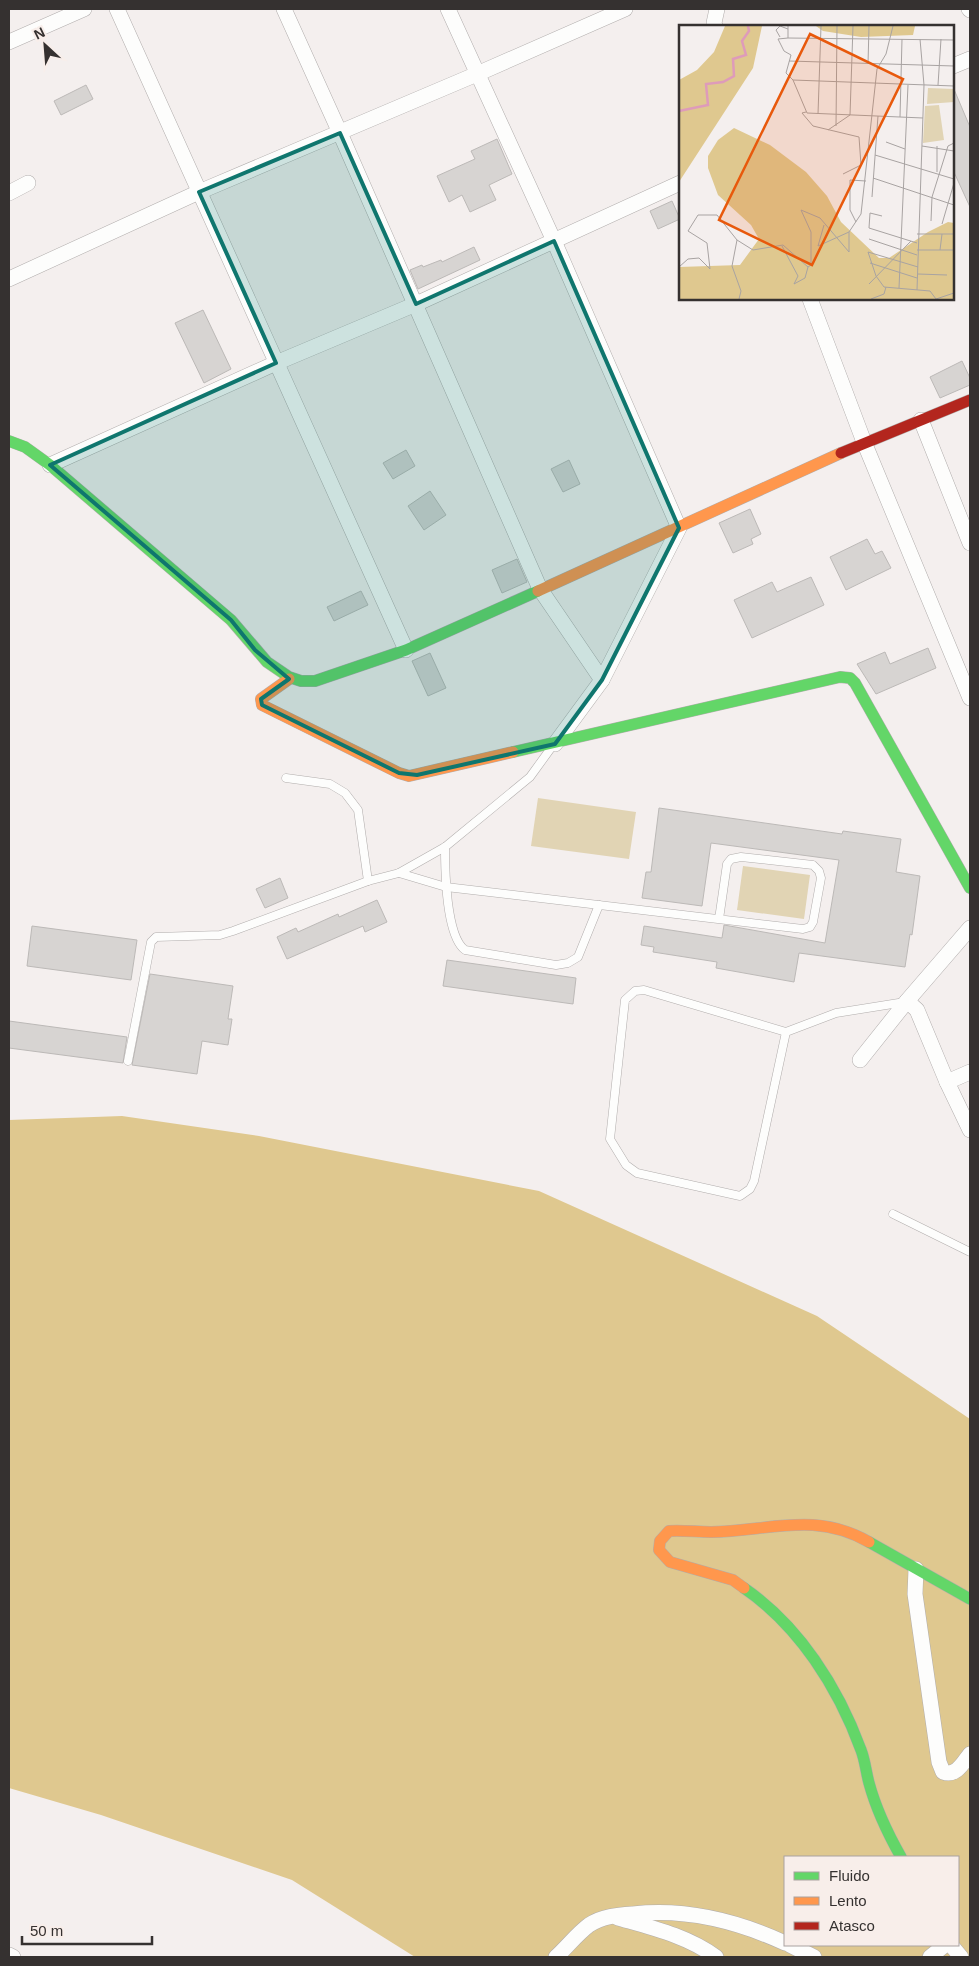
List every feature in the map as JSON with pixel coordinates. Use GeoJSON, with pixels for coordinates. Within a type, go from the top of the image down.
{"type":"FeatureCollection","features":[{"type":"Feature","properties":{"kind":"street"},"geometry":{"type":"LineString","coordinates":[[9,42],[84,9]]}},
{"type":"Feature","properties":{"kind":"street"},"geometry":{"type":"LineString","coordinates":[[117,9],[406,650]]}},
{"type":"Feature","properties":{"kind":"street"},"geometry":{"type":"LineString","coordinates":[[284,9],[416,304],[540,589],[602,680]]}},
{"type":"Feature","properties":{"kind":"street"},"geometry":{"type":"LineString","coordinates":[[448,9],[554,242],[679,528]]}},
{"type":"Feature","properties":{"kind":"street"},"geometry":{"type":"LineString","coordinates":[[706,9],[715,19]]}},
{"type":"Feature","properties":{"kind":"street"},"geometry":{"type":"LineString","coordinates":[[9,279],[199,192],[477,74],[619,10]]}},
{"type":"Feature","properties":{"kind":"street"},"geometry":{"type":"LineString","coordinates":[[954,66],[970,59]]}},
{"type":"Feature","properties":{"kind":"street"},"geometry":{"type":"LineString","coordinates":[[9,193],[28,183]]}},
{"type":"Feature","properties":{"kind":"street"},"geometry":{"type":"LineString","coordinates":[[50,465],[276,363],[416,304],[679,183]]}},
{"type":"Feature","properties":{"kind":"street"},"geometry":{"type":"LineString","coordinates":[[810,300],[864,442],[970,698]]}},
{"type":"Feature","properties":{"kind":"street"},"geometry":{"type":"LineString","coordinates":[[9,441],[25,447],[50,465],[231,620],[255,650],[277,671],[289,679],[303,683],[315,682],[406,650],[679,528],[864,442],[970,400]]}},
{"type":"Feature","properties":{"kind":"street"},"geometry":{"type":"LineString","coordinates":[[921,420],[970,543]]}},
{"type":"Feature","properties":{"kind":"street"},"geometry":{"type":"LineString","coordinates":[[555,744],[602,680],[679,528]]}},
{"type":"Feature","properties":{"kind":"street"},"geometry":{"type":"LineString","coordinates":[[289,679],[261,699],[260,703],[262,706],[399,773],[409,776],[840,678],[850,678],[856,683],[970,888]]}},
{"type":"Feature","properties":{"kind":"street"},"geometry":{"type":"LineString","coordinates":[[860,1060],[907,1001],[970,928]]}},
{"type":"Feature","properties":{"kind":"street"},"geometry":{"type":"LineString","coordinates":[[907,1001],[917,1010],[947,1082],[970,1130]]}},
{"type":"Feature","properties":{"kind":"street"},"geometry":{"type":"LineString","coordinates":[[947,1082],[970,1072]]}},
{"type":"Feature","properties":{"kind":"street"},"geometry":{"type":"LineString","coordinates":[[900,1856],[886,1829],[869,1784],[862,1751],[834,1690],[800,1640],[756,1596],[733,1580],[670,1562],[659,1550],[660,1541],[669,1531],[719,1532],[790,1524],[824,1525],[852,1532],[970,1599]]}},
{"type":"Feature","properties":{"kind":"street"},"geometry":{"type":"LineString","coordinates":[[916,1569],[915,1594],[942,1772],[947,1774],[953,1773],[970,1754]]}},
{"type":"Feature","properties":{"kind":"street"},"geometry":{"type":"LineString","coordinates":[[556,1957],[590,1925],[610,1916],[643,1913],[683,1912],[729,1922],[784,1942]]}},
{"type":"Feature","properties":{"kind":"street"},"geometry":{"type":"LineString","coordinates":[[610,1916],[671,1933],[716,1957]]}},
{"type":"Feature","properties":{"kind":"street"},"geometry":{"type":"LineString","coordinates":[[792,1946],[814,1957]]}},
{"type":"Feature","properties":{"kind":"street"},"geometry":{"type":"LineString","coordinates":[[930,1957],[944,1946]]}},
{"type":"Feature","properties":{"kind":"street"},"geometry":{"type":"LineString","coordinates":[[952,1946],[961,1957]]}},
{"type":"Feature","properties":{"kind":"street"},"geometry":{"type":"LineString","coordinates":[[9,1955],[13,1957]]}},
{"type":"Feature","properties":{"kind":"lane"},"geometry":{"type":"LineString","coordinates":[[128,1061],[151,942],[156,937],[220,935],[368,881],[399,873],[445,847],[530,777],[555,744]]}},
{"type":"Feature","properties":{"kind":"lane"},"geometry":{"type":"LineString","coordinates":[[286,778],[330,784],[345,793],[358,810],[368,881]]}},
{"type":"Feature","properties":{"kind":"lane"},"geometry":{"type":"LineString","coordinates":[[445,847],[446,887],[455,936],[460,946],[465,950],[556,965],[568,963],[578,956],[599,905]]}},
{"type":"Feature","properties":{"kind":"lane"},"geometry":{"type":"LineString","coordinates":[[399,873],[446,887],[803,929],[810,927],[814,922],[820,878],[819,872],[813,865],[741,857],[731,859],[727,864],[719,919]]}},
{"type":"Feature","properties":{"kind":"lane"},"geometry":{"type":"LineString","coordinates":[[786,1032],[754,1181],[750,1189],[740,1196],[637,1173],[626,1165],[610,1139],[625,1000],[634,992],[644,990],[786,1032],[836,1013],[907,1001]]}},
{"type":"Feature","properties":{"kind":"lane"},"geometry":{"type":"LineString","coordinates":[[893,1214],[970,1252]]}},
{"type":"Feature","properties":{"kind":"highlighted area"},"geometry":{"type":"Polygon","coordinates":[[[340,133],[416,304],[554,241],[679,528],[602,680],[555,744],[417,775],[399,773],[262,705],[261,699],[289,679],[255,650],[231,620],[50,465],[276,363],[199,192],[340,133]]]}},
{"type":"Feature","properties":{"kind":"shaded area"},"geometry":{"type":"Polygon","coordinates":[[[538,798],[636,812],[629,859],[531,846],[538,798]]]}},
{"type":"Feature","properties":{"kind":"shaded area"},"geometry":{"type":"Polygon","coordinates":[[[743,866],[810,875],[804,919],[737,910],[743,866]]]}},
{"type":"Feature","properties":{"kind":"shaded area"},"geometry":{"type":"Polygon","coordinates":[[[122,1116],[259,1136],[539,1191],[817,1316],[970,1419],[970,1957],[415,1957],[292,1880],[101,1815],[9,1788],[9,1120],[122,1116]]]}},
{"type":"Feature","properties":{"kind":"building"},"geometry":{"type":"Polygon","coordinates":[[[86,85],[93,99],[61,115],[54,101],[86,85]]]}},
{"type":"Feature","properties":{"kind":"building"},"geometry":{"type":"Polygon","coordinates":[[[954,89],[970,127],[970,207],[954,172],[954,89]]]}},
{"type":"Feature","properties":{"kind":"building"},"geometry":{"type":"Polygon","coordinates":[[[497,139],[512,174],[489,185],[496,200],[470,212],[462,195],[449,202],[437,176],[475,159],[471,151],[497,139]]]}},
{"type":"Feature","properties":{"kind":"building"},"geometry":{"type":"Polygon","coordinates":[[[672,201],[679,219],[658,229],[650,211],[672,201]]]}},
{"type":"Feature","properties":{"kind":"building"},"geometry":{"type":"Polygon","coordinates":[[[474,247],[480,260],[418,289],[410,270],[441,260],[442,262],[474,247]]]}},
{"type":"Feature","properties":{"kind":"building"},"geometry":{"type":"Polygon","coordinates":[[[203,310],[231,369],[204,383],[175,323],[203,310]]]}},
{"type":"Feature","properties":{"kind":"building"},"geometry":{"type":"Polygon","coordinates":[[[962,361],[970,378],[970,385],[940,398],[930,377],[962,361]]]}},
{"type":"Feature","properties":{"kind":"building"},"geometry":{"type":"Polygon","coordinates":[[[406,450],[415,466],[393,479],[383,463],[406,450]]]}},
{"type":"Feature","properties":{"kind":"building"},"geometry":{"type":"Polygon","coordinates":[[[569,460],[580,484],[563,492],[551,469],[569,460]]]}},
{"type":"Feature","properties":{"kind":"building"},"geometry":{"type":"Polygon","coordinates":[[[430,491],[446,515],[424,530],[408,506],[430,491]]]}},
{"type":"Feature","properties":{"kind":"building"},"geometry":{"type":"Polygon","coordinates":[[[750,509],[761,534],[751,539],[753,544],[733,553],[719,523],[750,509]]]}},
{"type":"Feature","properties":{"kind":"building"},"geometry":{"type":"Polygon","coordinates":[[[867,539],[875,554],[882,551],[891,568],[846,590],[830,557],[867,539]]]}},
{"type":"Feature","properties":{"kind":"building"},"geometry":{"type":"Polygon","coordinates":[[[517,559],[527,582],[502,593],[492,570],[517,559]]]}},
{"type":"Feature","properties":{"kind":"building"},"geometry":{"type":"Polygon","coordinates":[[[811,577],[824,605],[752,638],[734,600],[772,582],[777,592],[811,577]]]}},
{"type":"Feature","properties":{"kind":"building"},"geometry":{"type":"Polygon","coordinates":[[[361,591],[368,605],[334,621],[327,607],[361,591]]]}},
{"type":"Feature","properties":{"kind":"building"},"geometry":{"type":"Polygon","coordinates":[[[928,648],[936,668],[876,694],[857,664],[885,652],[890,664],[928,648]]]}},
{"type":"Feature","properties":{"kind":"building"},"geometry":{"type":"Polygon","coordinates":[[[430,653],[446,688],[428,696],[412,661],[430,653]]]}},
{"type":"Feature","properties":{"kind":"building"},"geometry":{"type":"Polygon","coordinates":[[[659,808],[842,834],[843,831],[901,839],[896,872],[920,876],[912,935],[910,934],[905,967],[799,953],[794,982],[716,968],[717,962],[653,952],[654,947],[641,945],[644,926],[722,938],[724,925],[825,943],[839,860],[711,843],[702,906],[642,898],[646,872],[651,872],[659,808]]]}},
{"type":"Feature","properties":{"kind":"building"},"geometry":{"type":"Polygon","coordinates":[[[280,878],[288,898],[265,908],[256,889],[280,878]]]}},
{"type":"Feature","properties":{"kind":"building"},"geometry":{"type":"Polygon","coordinates":[[[377,900],[387,922],[365,932],[363,926],[287,959],[277,937],[296,928],[298,932],[338,914],[339,917],[377,900]]]}},
{"type":"Feature","properties":{"kind":"building"},"geometry":{"type":"Polygon","coordinates":[[[32,926],[137,940],[131,980],[27,966],[32,926]]]}},
{"type":"Feature","properties":{"kind":"building"},"geometry":{"type":"Polygon","coordinates":[[[447,960],[576,978],[573,1004],[443,986],[447,960]]]}},
{"type":"Feature","properties":{"kind":"building"},"geometry":{"type":"Polygon","coordinates":[[[150,974],[233,986],[228,1019],[232,1019],[228,1045],[202,1041],[197,1074],[132,1065],[150,974]]]}},
{"type":"Feature","properties":{"kind":"building"},"geometry":{"type":"Polygon","coordinates":[[[9,1021],[127,1037],[123,1063],[9,1048],[9,1021]]]}},
{"type":"Feature","properties":{"kind":"traffic: fast"},"geometry":{"type":"LineString","coordinates":[[9,441],[25,447],[50,465],[231,620],[267,662],[289,677],[301,681],[315,681],[406,650],[538,591]]}},
{"type":"Feature","properties":{"kind":"traffic: fast"},"geometry":{"type":"LineString","coordinates":[[513,752],[840,677],[850,678],[855,683],[970,888]]}},
{"type":"Feature","properties":{"kind":"traffic: fast"},"geometry":{"type":"LineString","coordinates":[[869,1542],[970,1599]]}},
{"type":"Feature","properties":{"kind":"traffic: fast"},"geometry":{"type":"LineString","coordinates":[[744,1588],[764,1603],[799,1639],[841,1703],[862,1754],[875,1802],[900,1856]]}},
{"type":"Feature","properties":{"kind":"traffic: slow"},"geometry":{"type":"LineString","coordinates":[[538,591],[841,453]]}},
{"type":"Feature","properties":{"kind":"traffic: slow"},"geometry":{"type":"LineString","coordinates":[[289,679],[261,699],[262,705],[399,773],[409,776],[513,752]]}},
{"type":"Feature","properties":{"kind":"traffic: slow"},"geometry":{"type":"LineString","coordinates":[[744,1588],[733,1580],[670,1562],[659,1550],[660,1541],[669,1531],[711,1532],[811,1525],[830,1527],[869,1542]]}},
{"type":"Feature","properties":{"kind":"traffic: jam"},"geometry":{"type":"LineString","coordinates":[[841,453],[970,400]]}}]}
